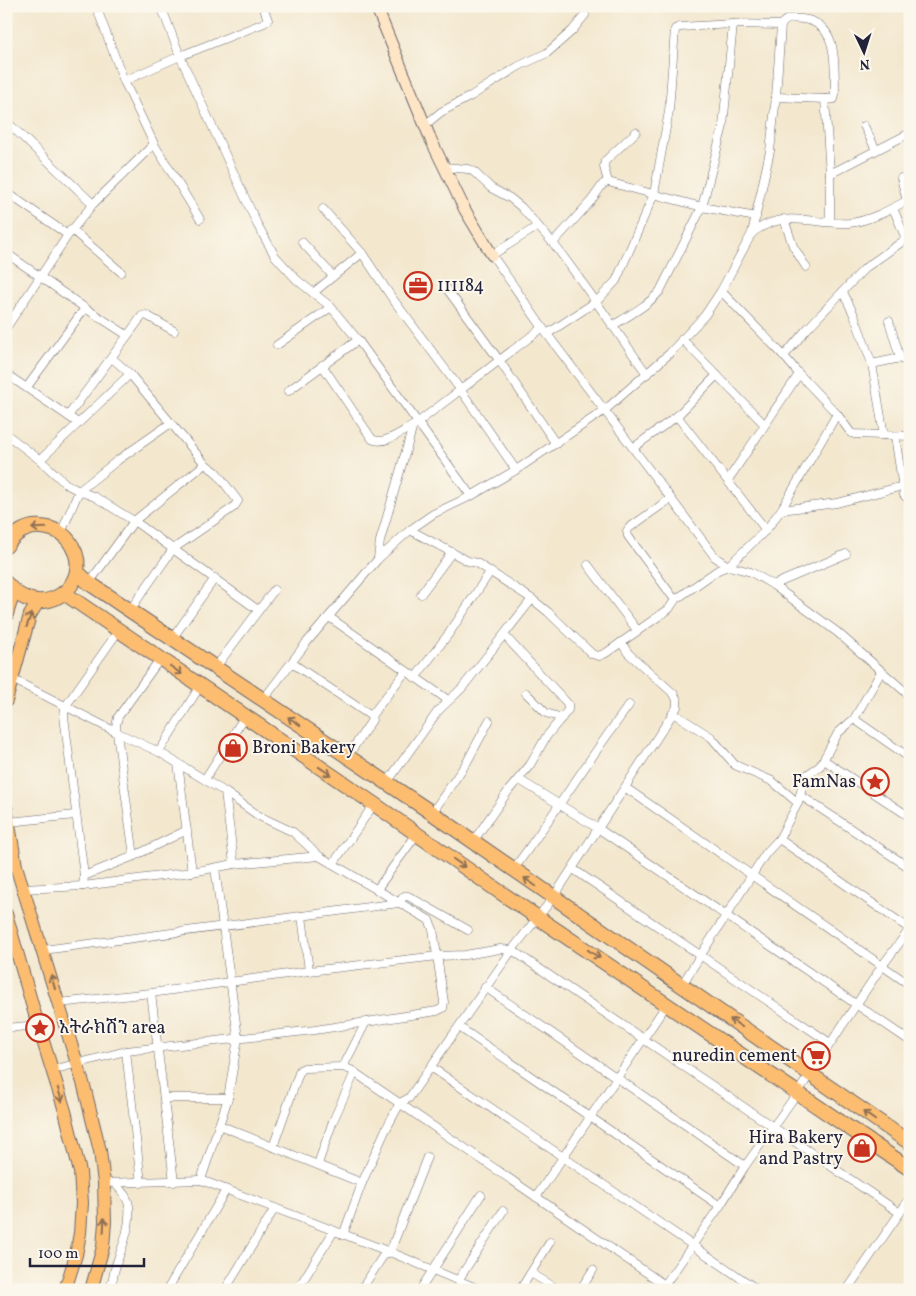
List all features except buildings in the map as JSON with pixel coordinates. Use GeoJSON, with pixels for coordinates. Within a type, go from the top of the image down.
{"type":"FeatureCollection","features":[{"type":"Feature","properties":{"kind":"highway"},"geometry":{"type":"LineString","coordinates":[[6,546],[11,531],[38,526],[50,528],[61,533],[69,540],[75,550],[77,561],[77,572],[72,583],[64,593],[52,600],[38,602],[25,599],[10,587]]}},
{"type":"Feature","properties":{"kind":"highway"},"geometry":{"type":"LineString","coordinates":[[77,572],[172,639],[432,814],[910,1143]]}},
{"type":"Feature","properties":{"kind":"highway"},"geometry":{"type":"LineString","coordinates":[[64,593],[910,1169]]}},
{"type":"Feature","properties":{"kind":"main road"},"geometry":{"type":"LineString","coordinates":[[6,616],[10,587]]}},
{"type":"Feature","properties":{"kind":"main road"},"geometry":{"type":"LineString","coordinates":[[6,701],[30,615],[38,602]]}},
{"type":"Feature","properties":{"kind":"main road"},"geometry":{"type":"LineString","coordinates":[[6,807],[16,866],[60,1003],[110,1183],[103,1248],[91,1290]]}},
{"type":"Feature","properties":{"kind":"main road"},"geometry":{"type":"LineString","coordinates":[[6,914],[80,1172],[82,1204],[80,1233],[76,1255],[65,1290]]}},
{"type":"Feature","properties":{"kind":"street"},"geometry":{"type":"LineString","coordinates":[[96,6],[124,81],[154,144],[200,219]]}},
{"type":"Feature","properties":{"kind":"street"},"geometry":{"type":"LineString","coordinates":[[124,81],[180,56],[264,23],[268,20],[268,16],[263,6]]}},
{"type":"Feature","properties":{"kind":"street"},"geometry":{"type":"LineString","coordinates":[[376,6],[424,125],[465,210],[492,255],[545,331],[670,499],[716,557],[728,566],[751,572],[773,585],[837,632],[910,696]]}},
{"type":"Feature","properties":{"kind":"street"},"geometry":{"type":"LineString","coordinates":[[164,7],[180,56],[257,224],[275,256],[297,280],[332,307],[358,340],[416,424],[471,496]]}},
{"type":"Feature","properties":{"kind":"street"},"geometry":{"type":"LineString","coordinates":[[424,125],[441,112],[519,66],[547,53],[572,31],[586,15]]}},
{"type":"Feature","properties":{"kind":"street"},"geometry":{"type":"LineString","coordinates":[[263,700],[307,642],[330,618],[378,559],[410,530],[434,514],[471,496],[516,470],[605,410],[647,374],[705,314],[721,291],[752,233],[770,152],[781,24],[790,18],[810,20],[828,33],[833,48],[834,98],[776,97]]}},
{"type":"Feature","properties":{"kind":"street"},"geometry":{"type":"LineString","coordinates":[[612,326],[652,301],[660,291],[702,207],[724,126],[733,24]]}},
{"type":"Feature","properties":{"kind":"street"},"geometry":{"type":"LineString","coordinates":[[322,365],[372,439],[383,441],[416,424],[499,360],[597,301],[616,281],[654,194],[669,111],[675,29],[680,26],[781,24]]}},
{"type":"Feature","properties":{"kind":"street"},"geometry":{"type":"LineString","coordinates":[[825,99],[830,174],[830,222]]}},
{"type":"Feature","properties":{"kind":"street"},"geometry":{"type":"LineString","coordinates":[[6,121],[93,204]]}},
{"type":"Feature","properties":{"kind":"street"},"geometry":{"type":"LineString","coordinates":[[864,126],[876,150]]}},
{"type":"Feature","properties":{"kind":"street"},"geometry":{"type":"LineString","coordinates":[[608,182],[604,167],[605,161],[636,132]]}},
{"type":"Feature","properties":{"kind":"street"},"geometry":{"type":"LineString","coordinates":[[830,174],[910,133]]}},
{"type":"Feature","properties":{"kind":"street"},"geometry":{"type":"LineString","coordinates":[[6,328],[9,317],[41,276],[69,232],[93,204],[154,144]]}},
{"type":"Feature","properties":{"kind":"street"},"geometry":{"type":"LineString","coordinates":[[444,167],[468,169],[474,172],[491,188],[510,198],[521,207],[553,243],[597,301],[612,326],[647,374]]}},
{"type":"Feature","properties":{"kind":"street"},"geometry":{"type":"LineString","coordinates":[[752,233],[762,225],[784,219],[798,218],[848,223],[865,220],[908,200],[901,178]]}},
{"type":"Feature","properties":{"kind":"street"},"geometry":{"type":"LineString","coordinates":[[553,243],[591,201],[603,184],[608,182],[702,207],[756,217]]}},
{"type":"Feature","properties":{"kind":"street"},"geometry":{"type":"LineString","coordinates":[[6,192],[69,232],[121,272]]}},
{"type":"Feature","properties":{"kind":"street"},"geometry":{"type":"LineString","coordinates":[[784,356],[865,268],[906,239],[893,208]]}},
{"type":"Feature","properties":{"kind":"street"},"geometry":{"type":"LineString","coordinates":[[323,209],[362,253],[392,298],[460,389],[516,470]]}},
{"type":"Feature","properties":{"kind":"street"},"geometry":{"type":"LineString","coordinates":[[784,219],[793,246],[806,267]]}},
{"type":"Feature","properties":{"kind":"street"},"geometry":{"type":"LineString","coordinates":[[492,255],[538,226]]}},
{"type":"Feature","properties":{"kind":"street"},"geometry":{"type":"LineString","coordinates":[[302,242],[333,276]]}},
{"type":"Feature","properties":{"kind":"street"},"geometry":{"type":"LineString","coordinates":[[6,252],[127,335]]}},
{"type":"Feature","properties":{"kind":"street"},"geometry":{"type":"LineString","coordinates":[[313,293],[362,253]]}},
{"type":"Feature","properties":{"kind":"street"},"geometry":{"type":"LineString","coordinates":[[444,285],[499,360],[556,444]]}},
{"type":"Feature","properties":{"kind":"street"},"geometry":{"type":"LineString","coordinates":[[721,291],[784,356],[851,432],[854,434],[910,436]]}},
{"type":"Feature","properties":{"kind":"street"},"geometry":{"type":"LineString","coordinates":[[843,292],[854,315],[872,364],[884,435]]}},
{"type":"Feature","properties":{"kind":"street"},"geometry":{"type":"LineString","coordinates":[[277,345],[332,307]]}},
{"type":"Feature","properties":{"kind":"street"},"geometry":{"type":"LineString","coordinates":[[27,387],[85,308]]}},
{"type":"Feature","properties":{"kind":"street"},"geometry":{"type":"LineString","coordinates":[[68,416],[141,317],[144,315],[174,331]]}},
{"type":"Feature","properties":{"kind":"street"},"geometry":{"type":"LineString","coordinates":[[889,321],[900,358]]}},
{"type":"Feature","properties":{"kind":"street"},"geometry":{"type":"LineString","coordinates":[[682,339],[764,424]]}},
{"type":"Feature","properties":{"kind":"street"},"geometry":{"type":"LineString","coordinates":[[288,391],[358,340]]}},
{"type":"Feature","properties":{"kind":"street"},"geometry":{"type":"LineString","coordinates":[[112,358],[130,374],[205,464],[216,472],[238,501],[237,504],[173,549],[130,610]]}},
{"type":"Feature","properties":{"kind":"street"},"geometry":{"type":"LineString","coordinates":[[872,364],[900,358],[907,362],[910,372]]}},
{"type":"Feature","properties":{"kind":"street"},"geometry":{"type":"LineString","coordinates":[[6,374],[78,423]]}},
{"type":"Feature","properties":{"kind":"street"},"geometry":{"type":"LineString","coordinates":[[40,460],[130,374]]}},
{"type":"Feature","properties":{"kind":"street"},"geometry":{"type":"LineString","coordinates":[[728,480],[799,374]]}},
{"type":"Feature","properties":{"kind":"street"},"geometry":{"type":"LineString","coordinates":[[633,448],[677,416],[716,376]]}},
{"type":"Feature","properties":{"kind":"street"},"geometry":{"type":"LineString","coordinates":[[410,530],[468,561],[476,563],[532,599],[592,654],[599,656],[669,609],[675,600],[718,570],[728,566],[766,530],[781,510],[837,414]]}},
{"type":"Feature","properties":{"kind":"street"},"geometry":{"type":"LineString","coordinates":[[677,416],[766,530]]}},
{"type":"Feature","properties":{"kind":"street"},"geometry":{"type":"LineString","coordinates":[[61,533],[79,491],[118,460],[171,423]]}},
{"type":"Feature","properties":{"kind":"street"},"geometry":{"type":"LineString","coordinates":[[378,559],[380,541],[416,424]]}},
{"type":"Feature","properties":{"kind":"street"},"geometry":{"type":"LineString","coordinates":[[6,434],[40,460],[66,484],[95,497],[134,521],[258,610]]}},
{"type":"Feature","properties":{"kind":"street"},"geometry":{"type":"LineString","coordinates":[[895,436],[904,495],[910,497]]}},
{"type":"Feature","properties":{"kind":"street"},"geometry":{"type":"LineString","coordinates":[[89,582],[134,521],[205,464]]}},
{"type":"Feature","properties":{"kind":"street"},"geometry":{"type":"LineString","coordinates":[[781,510],[837,503],[903,486]]}},
{"type":"Feature","properties":{"kind":"street"},"geometry":{"type":"LineString","coordinates":[[670,499],[629,528],[627,532],[675,600]]}},
{"type":"Feature","properties":{"kind":"street"},"geometry":{"type":"LineString","coordinates":[[421,594],[452,552]]}},
{"type":"Feature","properties":{"kind":"street"},"geometry":{"type":"LineString","coordinates":[[773,585],[846,554]]}},
{"type":"Feature","properties":{"kind":"street"},"geometry":{"type":"LineString","coordinates":[[588,565],[637,630]]}},
{"type":"Feature","properties":{"kind":"street"},"geometry":{"type":"LineString","coordinates":[[415,678],[450,632],[490,572]]}},
{"type":"Feature","properties":{"kind":"street"},"geometry":{"type":"LineString","coordinates":[[172,639],[215,578]]}},
{"type":"Feature","properties":{"kind":"street"},"geometry":{"type":"LineString","coordinates":[[216,668],[274,590]]}},
{"type":"Feature","properties":{"kind":"street"},"geometry":{"type":"LineString","coordinates":[[386,784],[438,711],[462,688],[532,599]]}},
{"type":"Feature","properties":{"kind":"street"},"geometry":{"type":"LineString","coordinates":[[330,618],[448,700]]}},
{"type":"Feature","properties":{"kind":"street"},"geometry":{"type":"LineString","coordinates":[[83,886],[84,876],[75,815],[64,716],[65,707],[119,630]]}},
{"type":"Feature","properties":{"kind":"street"},"geometry":{"type":"LineString","coordinates":[[472,843],[530,765],[546,737],[568,710],[568,704],[504,635]]}},
{"type":"Feature","properties":{"kind":"street"},"geometry":{"type":"LineString","coordinates":[[343,1235],[362,1182],[384,1131],[400,1103],[409,1098],[512,950],[553,898],[677,707],[677,700],[674,694],[628,653],[621,642]]}},
{"type":"Feature","properties":{"kind":"street"},"geometry":{"type":"LineString","coordinates":[[134,856],[116,726],[118,717],[160,658]]}},
{"type":"Feature","properties":{"kind":"street"},"geometry":{"type":"LineString","coordinates":[[292,663],[371,716]]}},
{"type":"Feature","properties":{"kind":"street"},"geometry":{"type":"LineString","coordinates":[[347,757],[372,720],[371,716],[406,672]]}},
{"type":"Feature","properties":{"kind":"street"},"geometry":{"type":"LineString","coordinates":[[681,986],[766,854],[779,839],[799,799],[805,776],[820,766],[838,733],[854,719],[881,672]]}},
{"type":"Feature","properties":{"kind":"street"},"geometry":{"type":"LineString","coordinates":[[12,679],[178,763],[259,816],[293,832],[319,856],[429,920],[433,929],[438,956],[444,1002],[443,1008],[437,1011],[315,1030],[158,1046],[126,1051],[52,1070]]}},
{"type":"Feature","properties":{"kind":"street"},"geometry":{"type":"LineString","coordinates":[[158,752],[200,686]]}},
{"type":"Feature","properties":{"kind":"street"},"geometry":{"type":"LineString","coordinates":[[526,693],[546,713],[562,718]]}},
{"type":"Feature","properties":{"kind":"street"},"geometry":{"type":"LineString","coordinates":[[513,870],[560,806],[629,705]]}},
{"type":"Feature","properties":{"kind":"street"},"geometry":{"type":"LineString","coordinates":[[672,713],[711,737],[734,765],[772,780],[799,799],[910,868]]}},
{"type":"Feature","properties":{"kind":"street"},"geometry":{"type":"LineString","coordinates":[[205,779],[245,716]]}},
{"type":"Feature","properties":{"kind":"street"},"geometry":{"type":"LineString","coordinates":[[854,719],[910,758]]}},
{"type":"Feature","properties":{"kind":"street"},"geometry":{"type":"LineString","coordinates":[[432,814],[467,762],[489,721]]}},
{"type":"Feature","properties":{"kind":"street"},"geometry":{"type":"LineString","coordinates":[[824,760],[910,817]]}},
{"type":"Feature","properties":{"kind":"street"},"geometry":{"type":"LineString","coordinates":[[178,763],[192,872]]}},
{"type":"Feature","properties":{"kind":"street"},"geometry":{"type":"LineString","coordinates":[[518,779],[599,829],[910,1041]]}},
{"type":"Feature","properties":{"kind":"street"},"geometry":{"type":"LineString","coordinates":[[626,788],[910,985]]}},
{"type":"Feature","properties":{"kind":"street"},"geometry":{"type":"LineString","coordinates":[[225,792],[234,864]]}},
{"type":"Feature","properties":{"kind":"street"},"geometry":{"type":"LineString","coordinates":[[333,864],[374,804]]}},
{"type":"Feature","properties":{"kind":"street"},"geometry":{"type":"LineString","coordinates":[[8,822],[75,815]]}},
{"type":"Feature","properties":{"kind":"street"},"geometry":{"type":"LineString","coordinates":[[84,876],[134,856],[187,830]]}},
{"type":"Feature","properties":{"kind":"street"},"geometry":{"type":"LineString","coordinates":[[377,889],[417,834]]}},
{"type":"Feature","properties":{"kind":"street"},"geometry":{"type":"LineString","coordinates":[[663,1287],[693,1246],[745,1166],[798,1092],[882,966],[910,929],[779,839]]}},
{"type":"Feature","properties":{"kind":"street"},"geometry":{"type":"LineString","coordinates":[[24,889],[83,886],[192,872],[234,864],[319,856]]}},
{"type":"Feature","properties":{"kind":"street"},"geometry":{"type":"LineString","coordinates":[[201,1180],[228,1098],[238,1038],[216,868]]}},
{"type":"Feature","properties":{"kind":"street"},"geometry":{"type":"LineString","coordinates":[[573,869],[700,957],[830,1043]]}},
{"type":"Feature","properties":{"kind":"street"},"geometry":{"type":"LineString","coordinates":[[43,950],[399,903],[404,896],[408,896],[468,930]]}},
{"type":"Feature","properties":{"kind":"street"},"geometry":{"type":"LineString","coordinates":[[302,916],[309,971]]}},
{"type":"Feature","properties":{"kind":"street"},"geometry":{"type":"LineString","coordinates":[[60,1003],[151,993],[309,971],[438,956],[465,955],[500,949],[512,950],[900,1213]]}},
{"type":"Feature","properties":{"kind":"street"},"geometry":{"type":"LineString","coordinates":[[486,987],[745,1166]]}},
{"type":"Feature","properties":{"kind":"street"},"geometry":{"type":"LineString","coordinates":[[151,993],[174,1182]]}},
{"type":"Feature","properties":{"kind":"street"},"geometry":{"type":"LineString","coordinates":[[536,1197],[592,1118],[667,1004]]}},
{"type":"Feature","properties":{"kind":"street"},"geometry":{"type":"LineString","coordinates":[[343,1067],[366,1022]]}},
{"type":"Feature","properties":{"kind":"street"},"geometry":{"type":"LineString","coordinates":[[6,1028],[38,1025]]}},
{"type":"Feature","properties":{"kind":"street"},"geometry":{"type":"LineString","coordinates":[[459,1027],[720,1206]]}},
{"type":"Feature","properties":{"kind":"street"},"geometry":{"type":"LineString","coordinates":[[126,1051],[142,1183]]}},
{"type":"Feature","properties":{"kind":"street"},"geometry":{"type":"LineString","coordinates":[[273,1147],[300,1070],[304,1068],[343,1067],[355,1072],[663,1287],[672,1290]]}},
{"type":"Feature","properties":{"kind":"street"},"geometry":{"type":"LineString","coordinates":[[431,1067],[758,1290]]}},
{"type":"Feature","properties":{"kind":"street"},"geometry":{"type":"LineString","coordinates":[[318,1164],[333,1121],[355,1072]]}},
{"type":"Feature","properties":{"kind":"street"},"geometry":{"type":"LineString","coordinates":[[164,1098],[228,1098]]}},
{"type":"Feature","properties":{"kind":"street"},"geometry":{"type":"LineString","coordinates":[[219,1125],[362,1182]]}},
{"type":"Feature","properties":{"kind":"street"},"geometry":{"type":"LineString","coordinates":[[361,1290],[383,1256],[390,1252],[428,1157]]}},
{"type":"Feature","properties":{"kind":"street"},"geometry":{"type":"LineString","coordinates":[[110,1183],[201,1180],[433,1268],[481,1290]]}},
{"type":"Feature","properties":{"kind":"street"},"geometry":{"type":"LineString","coordinates":[[110,1183],[126,1196],[129,1206],[127,1234],[117,1260],[110,1290]]}},
{"type":"Feature","properties":{"kind":"street"},"geometry":{"type":"LineString","coordinates":[[167,1290],[226,1190]]}},
{"type":"Feature","properties":{"kind":"street"},"geometry":{"type":"LineString","coordinates":[[420,1290],[481,1195]]}},
{"type":"Feature","properties":{"kind":"street"},"geometry":{"type":"LineString","coordinates":[[847,1290],[910,1198]]}},
{"type":"Feature","properties":{"kind":"street"},"geometry":{"type":"LineString","coordinates":[[225,1290],[275,1208]]}},
{"type":"Feature","properties":{"kind":"street"},"geometry":{"type":"LineString","coordinates":[[459,1279],[503,1211]]}},
{"type":"Feature","properties":{"kind":"street"},"geometry":{"type":"LineString","coordinates":[[297,1290],[334,1231]]}},
{"type":"Feature","properties":{"kind":"street"},"geometry":{"type":"LineString","coordinates":[[520,1290],[550,1242]]}},
{"type":"Feature","properties":{"kind":"street"},"geometry":{"type":"LineString","coordinates":[[580,1290],[593,1270]]}},
{"type":"Feature","properties":{"kind":"street"},"geometry":{"type":"LineString","coordinates":[[532,1272],[559,1290]]}},
{"type":"Feature","properties":{"kind":"place","name":"111184"},"geometry":{"type":"Point","coordinates":[418,286]}},
{"type":"Feature","properties":{"kind":"place","name":"Broni Bakery"},"geometry":{"type":"Point","coordinates":[233,748]}},
{"type":"Feature","properties":{"kind":"place","name":"FamNas"},"geometry":{"type":"Point","coordinates":[875,782]}},
{"type":"Feature","properties":{"kind":"place","name":"አትራክሽን area"},"geometry":{"type":"Point","coordinates":[40,1028]}},
{"type":"Feature","properties":{"kind":"place","name":"nuredin cement"},"geometry":{"type":"Point","coordinates":[816,1056]}},
{"type":"Feature","properties":{"kind":"place","name":"Hira Bakery and Pastry"},"geometry":{"type":"Point","coordinates":[862,1148]}}]}
